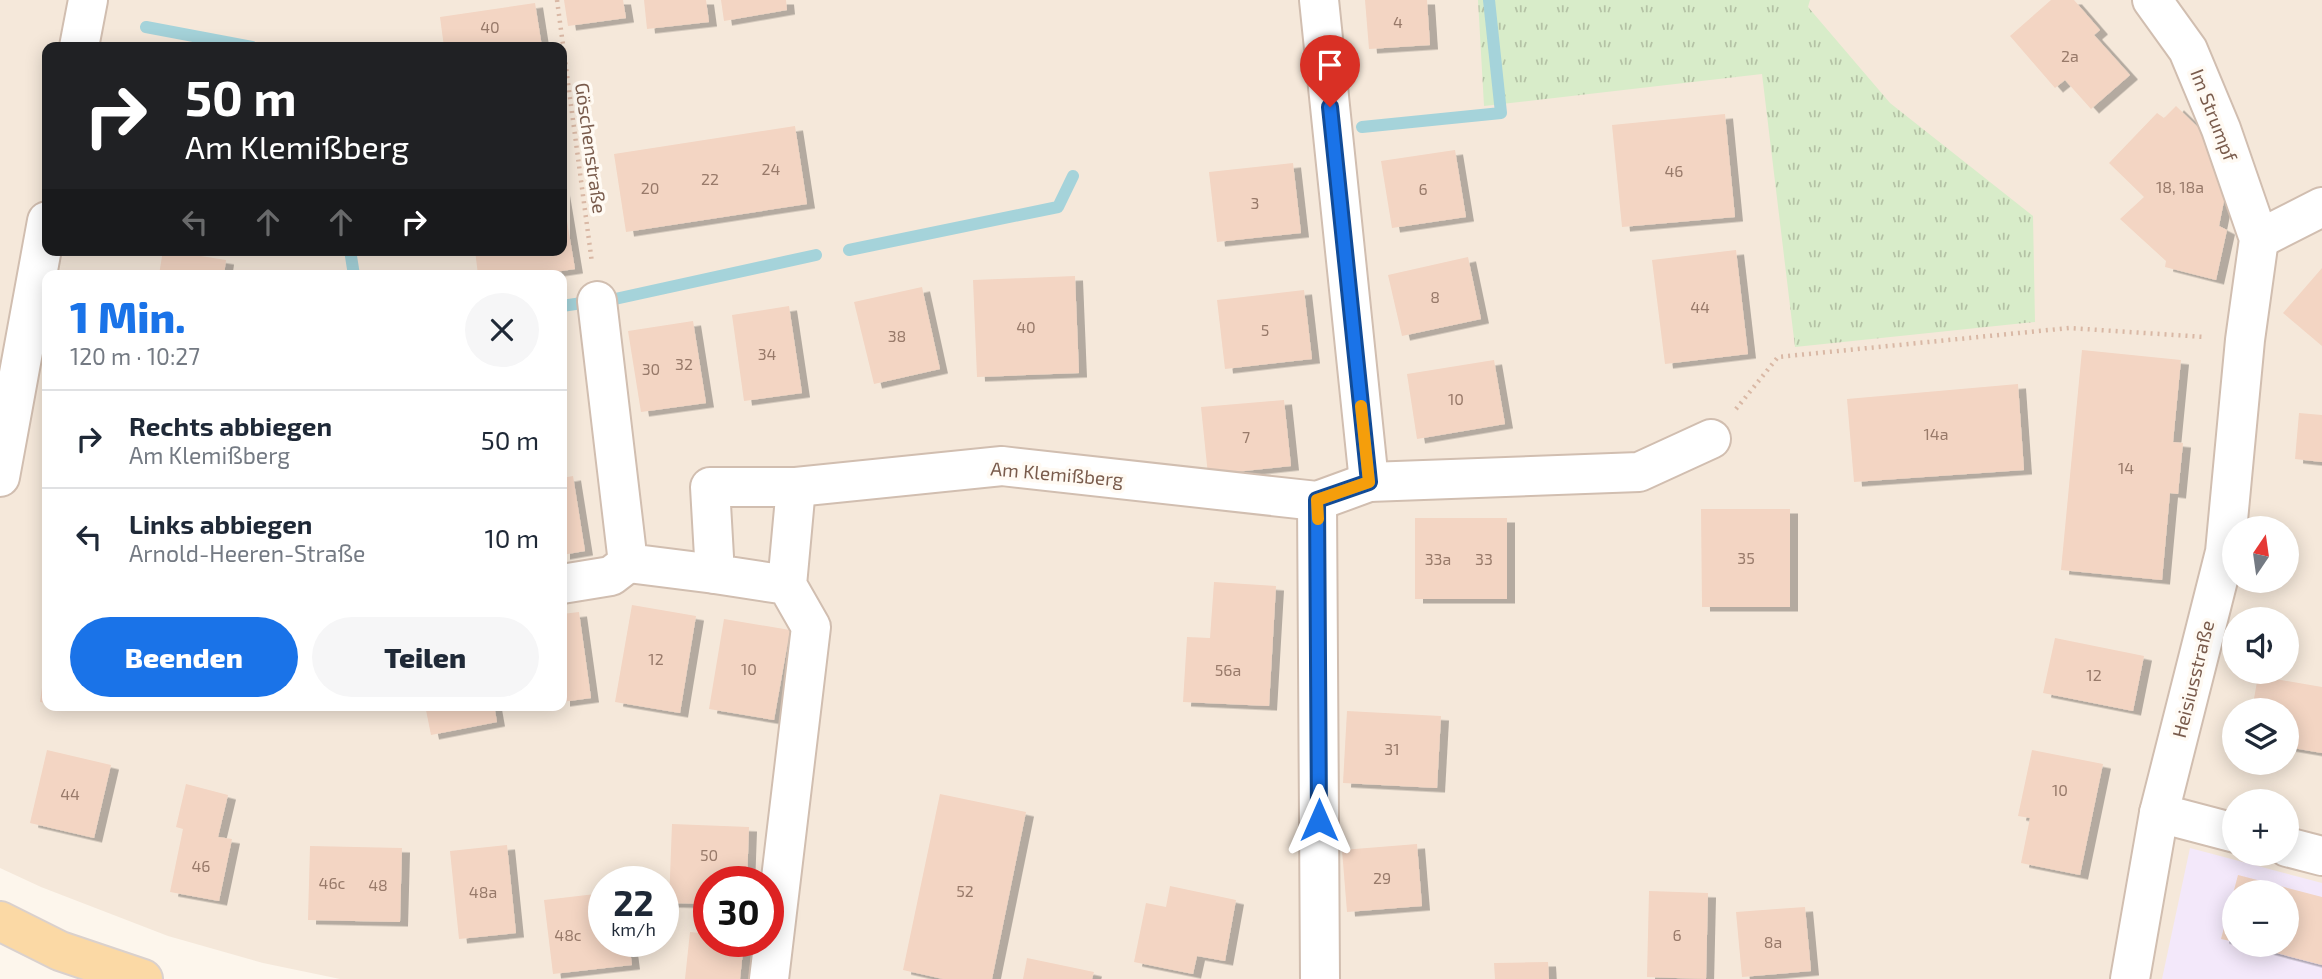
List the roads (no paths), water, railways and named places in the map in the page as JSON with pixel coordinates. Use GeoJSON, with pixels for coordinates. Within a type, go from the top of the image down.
{"type":"FeatureCollection","features":[{"type":"Feature","properties":{"kind":"main road"},"geometry":{"type":"LineString","coordinates":[[0,921],[60,951],[143,979]]}},
{"type":"Feature","properties":{"kind":"street"},"geometry":{"type":"LineString","coordinates":[[80,42],[88,0]]}},
{"type":"Feature","properties":{"kind":"street"},"geometry":{"type":"LineString","coordinates":[[1319,0],[1369,482]]}},
{"type":"Feature","properties":{"kind":"street","name":"Im Strumpf"},"geometry":{"type":"LineString","coordinates":[[2152,0],[2188,50],[2221,129],[2259,239]]}},
{"type":"Feature","properties":{"kind":"street"},"geometry":{"type":"LineString","coordinates":[[2259,239],[2322,206]]}},
{"type":"Feature","properties":{"kind":"street","name":"Heisiusstraße"},"geometry":{"type":"LineString","coordinates":[[2130,979],[2160,813],[2225,552],[2245,340],[2259,239]]}},
{"type":"Feature","properties":{"kind":"street"},"geometry":{"type":"LineString","coordinates":[[0,477],[42,247]]}},
{"type":"Feature","properties":{"kind":"street"},"geometry":{"type":"LineString","coordinates":[[597,301],[628,562]]}},
{"type":"Feature","properties":{"kind":"street","name":"Am Klemißberg"},"geometry":{"type":"LineString","coordinates":[[715,574],[710,487],[796,487],[1002,466],[1317,500],[1369,482],[1639,472],[1711,439]]}},
{"type":"Feature","properties":{"kind":"street"},"geometry":{"type":"LineString","coordinates":[[769,979],[811,626],[787,585],[796,487]]}},
{"type":"Feature","properties":{"kind":"street"},"geometry":{"type":"LineString","coordinates":[[1317,500],[1320,979]]}},
{"type":"Feature","properties":{"kind":"street"},"geometry":{"type":"LineString","coordinates":[[567,583],[611,576],[628,562],[787,585]]}},
{"type":"Feature","properties":{"kind":"street"},"geometry":{"type":"LineString","coordinates":[[2160,813],[2222,830]]}},
{"type":"Feature","properties":{"kind":"street"},"geometry":{"type":"LineString","coordinates":[[2299,850],[2322,856]]}},
{"type":"Feature","properties":{"kind":"waterway"},"geometry":{"type":"LineString","coordinates":[[1362,127],[1501,113],[1489,0]]}},
{"type":"Feature","properties":{"kind":"waterway"},"geometry":{"type":"LineString","coordinates":[[146,27],[226,42]]}},
{"type":"Feature","properties":{"kind":"waterway"},"geometry":{"type":"LineString","coordinates":[[849,250],[1058,207],[1073,176]]}},
{"type":"Feature","properties":{"kind":"waterway"},"geometry":{"type":"LineString","coordinates":[[615,299],[816,255]]}},
{"type":"Feature","properties":{"kind":"waterway"},"geometry":{"type":"LineString","coordinates":[[351,256],[353,270]]}},
{"type":"Feature","properties":{"kind":"waterway"},"geometry":{"type":"LineString","coordinates":[[567,305],[582,303]]}}]}
